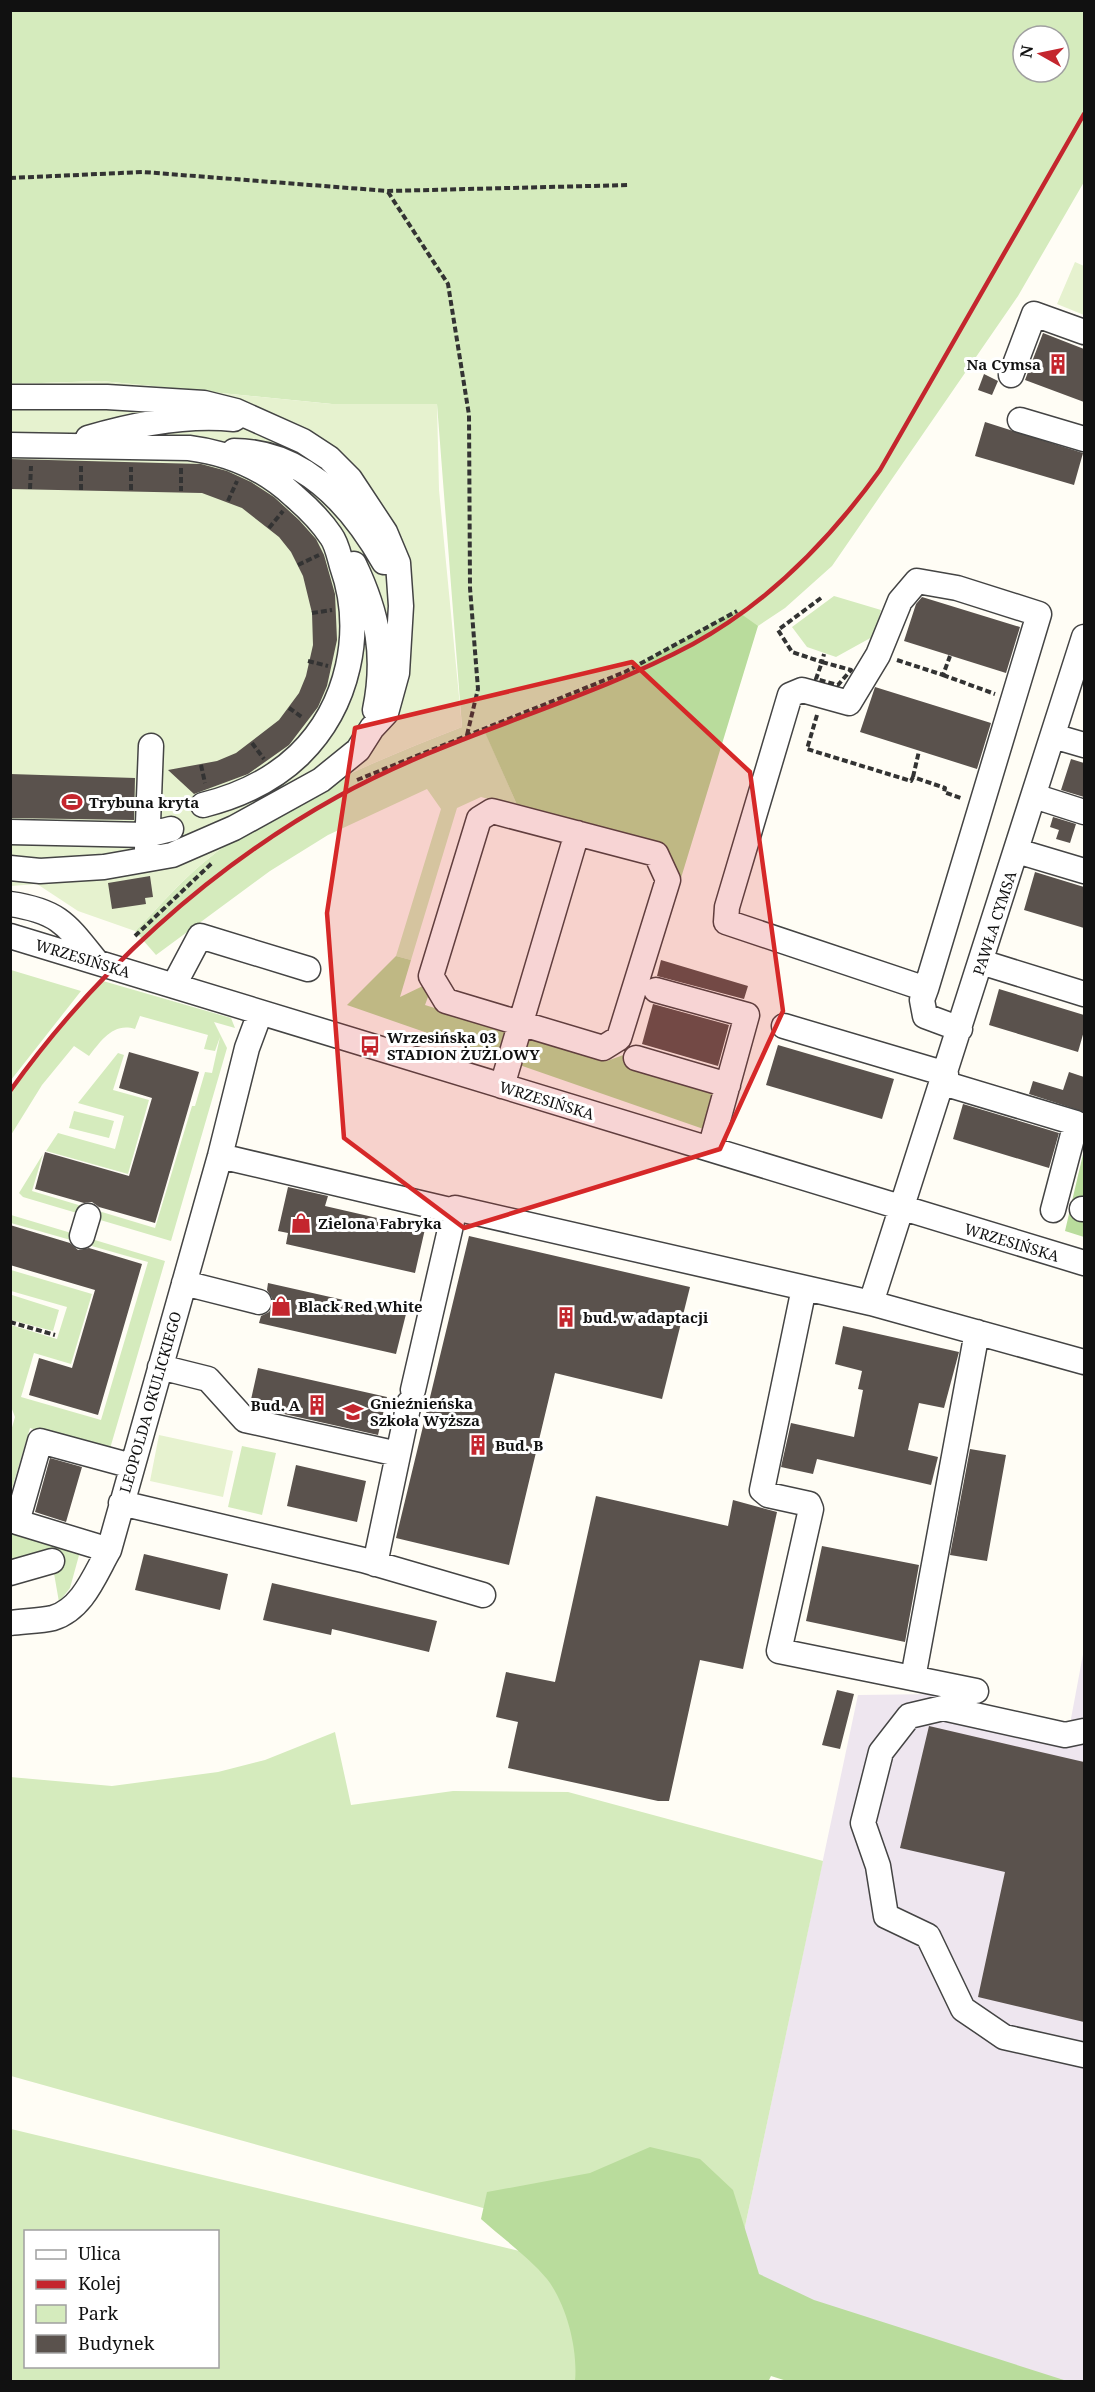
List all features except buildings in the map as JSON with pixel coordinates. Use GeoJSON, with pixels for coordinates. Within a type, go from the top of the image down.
{"type":"FeatureCollection","features":[{"type":"Feature","properties":{"kind":"street"},"geometry":{"type":"LineString","coordinates":[[1011,375],[1035,314],[1084,332]]}},
{"type":"Feature","properties":{"kind":"street"},"geometry":{"type":"LineString","coordinates":[[10,397],[107,397],[204,403],[269,423],[303,441],[329,458],[350,479],[385,532],[398,563],[401,606],[397,673],[386,713],[372,728],[358,750],[321,780],[204,843],[148,860],[104,867],[40,871],[10,868]]}},
{"type":"Feature","properties":{"kind":"street"},"geometry":{"type":"LineString","coordinates":[[72,451],[111,431],[167,422],[220,418],[269,423]]}},
{"type":"Feature","properties":{"kind":"street"},"geometry":{"type":"LineString","coordinates":[[1020,420],[1084,439]]}},
{"type":"Feature","properties":{"kind":"street"},"geometry":{"type":"LineString","coordinates":[[21,450],[245,451],[270,455],[313,476],[348,510],[376,548],[391,575],[401,606]]}},
{"type":"Feature","properties":{"kind":"street"},"geometry":{"type":"LineString","coordinates":[[203,805],[252,789],[297,757],[311,743],[338,697],[352,651],[354,625],[348,583],[330,544],[310,510],[282,484],[252,465],[216,452]]}},
{"type":"Feature","properties":{"kind":"street"},"geometry":{"type":"LineString","coordinates":[[330,544],[353,564],[373,606],[377,625],[379,676],[372,728]]}},
{"type":"Feature","properties":{"kind":"street"},"geometry":{"type":"LineString","coordinates":[[926,989],[726,922],[727,907],[790,695],[802,690],[849,703],[878,655],[900,601],[917,581],[957,588],[1039,614],[926,989],[922,1000],[925,1016],[960,1029]]}},
{"type":"Feature","properties":{"kind":"street","name":"PAWŁA CYMSA"},"geometry":{"type":"LineString","coordinates":[[871,1304],[1053,736],[1075,700],[1084,637]]}},
{"type":"Feature","properties":{"kind":"street"},"geometry":{"type":"LineString","coordinates":[[1053,736],[1084,745]]}},
{"type":"Feature","properties":{"kind":"street"},"geometry":{"type":"LineString","coordinates":[[148,860],[151,746]]}},
{"type":"Feature","properties":{"kind":"street"},"geometry":{"type":"LineString","coordinates":[[1034,796],[1084,812]]}},
{"type":"Feature","properties":{"kind":"street"},"geometry":{"type":"LineString","coordinates":[[492,811],[577,833],[656,854],[668,880],[619,1038],[603,1048],[446,1001],[431,976],[479,819],[492,811]]}},
{"type":"Feature","properties":{"kind":"street"},"geometry":{"type":"LineString","coordinates":[[10,832],[147,835],[171,829]]}},
{"type":"Feature","properties":{"kind":"street"},"geometry":{"type":"LineString","coordinates":[[502,1086],[577,833]]}},
{"type":"Feature","properties":{"kind":"street"},"geometry":{"type":"LineString","coordinates":[[1017,851],[1084,871]]}},
{"type":"Feature","properties":{"kind":"street"},"geometry":{"type":"LineString","coordinates":[[16,937],[21,907],[40,871]]}},
{"type":"Feature","properties":{"kind":"street"},"geometry":{"type":"LineString","coordinates":[[21,907],[48,912],[60,919],[96,962]]}},
{"type":"Feature","properties":{"kind":"street"},"geometry":{"type":"LineString","coordinates":[[174,986],[200,936],[308,969]]}},
{"type":"Feature","properties":{"kind":"street","name":"WRZESIŃSKA"},"geometry":{"type":"LineString","coordinates":[[16,937],[1084,1263]]}},
{"type":"Feature","properties":{"kind":"street"},"geometry":{"type":"LineString","coordinates":[[981,962],[1084,994]]}},
{"type":"Feature","properties":{"kind":"street"},"geometry":{"type":"LineString","coordinates":[[656,990],[747,1015],[710,1149]]}},
{"type":"Feature","properties":{"kind":"street","name":"LEOPOLDA OKULICKIEGO"},"geometry":{"type":"LineString","coordinates":[[260,1012],[246,1048],[220,1156],[121,1503],[375,1564],[483,1594]]}},
{"type":"Feature","properties":{"kind":"street"},"geometry":{"type":"LineString","coordinates":[[784,1026],[1076,1123],[1053,1210]]}},
{"type":"Feature","properties":{"kind":"street"},"geometry":{"type":"LineString","coordinates":[[636,1058],[728,1085]]}},
{"type":"Feature","properties":{"kind":"street"},"geometry":{"type":"LineString","coordinates":[[220,1156],[454,1211]]}},
{"type":"Feature","properties":{"kind":"street"},"geometry":{"type":"LineString","coordinates":[[375,1564],[455,1208],[871,1304],[1084,1362]]}},
{"type":"Feature","properties":{"kind":"street"},"geometry":{"type":"LineString","coordinates":[[184,1284],[259,1302]]}},
{"type":"Feature","properties":{"kind":"street"},"geometry":{"type":"LineString","coordinates":[[804,1288],[762,1490],[768,1495],[809,1504],[811,1509],[779,1651],[976,1691]]}},
{"type":"Feature","properties":{"kind":"street"},"geometry":{"type":"LineString","coordinates":[[913,1678],[977,1332]]}},
{"type":"Feature","properties":{"kind":"street"},"geometry":{"type":"LineString","coordinates":[[160,1367],[208,1379],[245,1420],[398,1454]]}},
{"type":"Feature","properties":{"kind":"street"},"geometry":{"type":"LineString","coordinates":[[109,1550],[17,1522],[40,1441],[132,1466]]}},
{"type":"Feature","properties":{"kind":"street"},"geometry":{"type":"LineString","coordinates":[[10,1623],[54,1618],[71,1608],[84,1594],[109,1550],[121,1503]]}},
{"type":"Feature","properties":{"kind":"street"},"geometry":{"type":"LineString","coordinates":[[10,1573],[52,1561]]}},
{"type":"Feature","properties":{"kind":"street"},"geometry":{"type":"LineString","coordinates":[[1084,1731],[1065,1735],[943,1708],[909,1716],[881,1752],[863,1823],[878,1866],[886,1916],[928,1936],[963,2009],[1004,2037],[1084,2055]]}},
{"type":"Feature","properties":{"kind":"path"},"geometry":{"type":"LineString","coordinates":[[10,178],[143,172],[388,191],[630,185]]}},
{"type":"Feature","properties":{"kind":"path"},"geometry":{"type":"LineString","coordinates":[[388,191],[448,284],[469,415],[470,577],[478,689],[467,735]]}},
{"type":"Feature","properties":{"kind":"path"},"geometry":{"type":"LineString","coordinates":[[21,450],[30,489]]}},
{"type":"Feature","properties":{"kind":"path"},"geometry":{"type":"LineString","coordinates":[[72,451],[81,490]]}},
{"type":"Feature","properties":{"kind":"path"},"geometry":{"type":"LineString","coordinates":[[130,490],[131,457]]}},
{"type":"Feature","properties":{"kind":"path"},"geometry":{"type":"LineString","coordinates":[[181,458],[181,491]]}},
{"type":"Feature","properties":{"kind":"path"},"geometry":{"type":"LineString","coordinates":[[228,501],[242,470]]}},
{"type":"Feature","properties":{"kind":"path"},"geometry":{"type":"LineString","coordinates":[[298,565],[330,544]]}},
{"type":"Feature","properties":{"kind":"path"},"geometry":{"type":"LineString","coordinates":[[821,598],[778,630],[792,651],[822,662],[851,670],[843,682],[838,685],[816,679],[822,662],[824,654]]}},
{"type":"Feature","properties":{"kind":"path"},"geometry":{"type":"LineString","coordinates":[[356,780],[625,672],[737,611]]}},
{"type":"Feature","properties":{"kind":"path"},"geometry":{"type":"LineString","coordinates":[[943,675],[950,656]]}},
{"type":"Feature","properties":{"kind":"path"},"geometry":{"type":"LineString","coordinates":[[900,661],[1004,697]]}},
{"type":"Feature","properties":{"kind":"path"},"geometry":{"type":"LineString","coordinates":[[820,753],[911,781],[920,751]]}},
{"type":"Feature","properties":{"kind":"path"},"geometry":{"type":"LineString","coordinates":[[913,777],[938,785]]}},
{"type":"Feature","properties":{"kind":"path"},"geometry":{"type":"LineString","coordinates":[[135,936],[221,854]]}},
{"type":"Feature","properties":{"kind":"path"},"geometry":{"type":"LineString","coordinates":[[10,1322],[55,1335]]}},
{"type":"Feature","properties":{"kind":"highlighted area"},"geometry":{"type":"Polygon","coordinates":[[[632,662],[750,772],[783,1011],[720,1149],[464,1228],[344,1138],[327,913],[355,728],[632,662]]]}},
{"type":"Feature","properties":{"kind":"shaded area"},"geometry":{"type":"Polygon","coordinates":[[[1084,1649],[1084,2381],[1064,2381],[734,2278],[858,1695],[939,1694],[1070,1724],[1084,1649]]]}},
{"type":"Feature","properties":{"kind":"green space"},"geometry":{"type":"Polygon","coordinates":[[[10,11],[1084,11],[1084,182],[1018,296],[832,566],[785,608],[758,626],[625,672],[483,727],[518,807],[481,797],[457,808],[411,960],[396,956],[441,809],[427,789],[328,835],[270,871],[156,955],[135,931],[203,863],[262,821],[294,802],[361,769],[462,727],[437,404],[332,404],[102,381],[11,384],[10,11]]]}},
{"type":"Feature","properties":{"kind":"green space"},"geometry":{"type":"Polygon","coordinates":[[[1075,262],[1084,266],[1084,315],[1057,304],[1075,262]]]}},
{"type":"Feature","properties":{"kind":"green space"},"geometry":{"type":"Polygon","coordinates":[[[102,381],[332,404],[437,404],[439,490],[462,727],[361,769],[294,802],[262,821],[203,863],[135,931],[78,911],[37,884],[11,886],[11,384],[102,381]]]}},
{"type":"Feature","properties":{"kind":"green space"},"geometry":{"type":"Polygon","coordinates":[[[834,596],[881,610],[874,636],[836,657],[807,647],[792,627],[834,596]]]}},
{"type":"Feature","properties":{"kind":"green space"},"geometry":{"type":"Polygon","coordinates":[[[737,611],[758,626],[681,878],[665,847],[518,807],[483,728],[625,672],[737,611]]]}},
{"type":"Feature","properties":{"kind":"green space"},"geometry":{"type":"Polygon","coordinates":[[[396,956],[411,960],[400,997],[427,984],[432,986],[425,1005],[607,1061],[626,1054],[728,1085],[715,1133],[347,1005],[396,956]]]}},
{"type":"Feature","properties":{"kind":"green space"},"geometry":{"type":"Polygon","coordinates":[[[10,970],[81,991],[11,1080],[10,970]]]}},
{"type":"Feature","properties":{"kind":"green space"},"geometry":{"type":"Polygon","coordinates":[[[103,981],[231,1018],[235,1028],[214,1022],[227,1048],[171,1241],[23,1197],[19,1193],[43,1154],[32,1191],[155,1228],[192,1106],[195,1106],[205,1072],[212,1073],[220,1037],[215,1051],[204,1049],[208,1035],[140,1016],[135,1029],[120,1028],[108,1034],[89,1056],[74,1046],[42,1085],[11,1135],[11,1091],[57,1031],[103,981]]]}},
{"type":"Feature","properties":{"kind":"green space"},"geometry":{"type":"Polygon","coordinates":[[[118,1053],[124,1055],[113,1090],[149,1100],[128,1174],[46,1151],[58,1133],[115,1149],[124,1116],[78,1103],[118,1053]]]}},
{"type":"Feature","properties":{"kind":"green space"},"geometry":{"type":"Polygon","coordinates":[[[74,1111],[114,1121],[109,1138],[69,1128],[74,1111]]]}},
{"type":"Feature","properties":{"kind":"green space"},"geometry":{"type":"Polygon","coordinates":[[[1084,1150],[1084,1237],[1065,1231],[1084,1150]]]}},
{"type":"Feature","properties":{"kind":"green space"},"geometry":{"type":"Polygon","coordinates":[[[11,1215],[165,1261],[109,1452],[30,1428],[11,1492],[11,1431],[15,1417],[10,1404],[11,1325],[57,1339],[67,1307],[11,1291],[11,1270],[92,1294],[71,1364],[34,1353],[21,1397],[101,1420],[148,1262],[11,1223],[11,1215]]]}},
{"type":"Feature","properties":{"kind":"green space"},"geometry":{"type":"Polygon","coordinates":[[[12,1295],[59,1310],[53,1331],[11,1320],[12,1295]]]}},
{"type":"Feature","properties":{"kind":"green space"},"geometry":{"type":"Polygon","coordinates":[[[159,1435],[233,1451],[223,1497],[150,1481],[159,1435]]]}},
{"type":"Feature","properties":{"kind":"green space"},"geometry":{"type":"Polygon","coordinates":[[[242,1446],[276,1453],[262,1515],[228,1507],[242,1446]]]}},
{"type":"Feature","properties":{"kind":"green space"},"geometry":{"type":"Polygon","coordinates":[[[10,1527],[81,1548],[70,1588],[59,1602],[52,1562],[11,1575],[10,1527]]]}},
{"type":"Feature","properties":{"kind":"green space"},"geometry":{"type":"Polygon","coordinates":[[[335,1732],[351,1805],[453,1791],[568,1792],[823,1861],[734,2278],[11,2076],[10,1777],[112,1786],[218,1772],[265,1760],[335,1732]]]}},
{"type":"Feature","properties":{"kind":"green space"},"geometry":{"type":"Polygon","coordinates":[[[11,2129],[711,2297],[680,2381],[11,2382],[11,2129]]]}},
{"type":"Feature","properties":{"kind":"green space"},"geometry":{"type":"Polygon","coordinates":[[[650,2147],[700,2159],[733,2190],[759,2274],[814,2300],[1067,2381],[790,2382],[771,2376],[768,2382],[575,2381],[573,2342],[560,2302],[540,2271],[481,2219],[487,2192],[590,2173],[650,2147]]]}},
{"type":"Feature","properties":{"kind":"railway"},"geometry":{"type":"LineString","coordinates":[[10,1091],[43,1047],[117,964],[200,890],[244,856],[290,825],[337,797],[424,755],[650,666],[721,628],[772,589],[841,520],[880,470],[1084,114]]}},
{"type":"Feature","properties":{"kind":"place","name":"Na Cymsa"},"geometry":{"type":"Point","coordinates":[1058,364]}},
{"type":"Feature","properties":{"kind":"place","name":"Trybuna kryta"},"geometry":{"type":"Point","coordinates":[72,802]}},
{"type":"Feature","properties":{"kind":"place","name":"Wrzesińska 03 STADION ŻUŻLOWY"},"geometry":{"type":"Point","coordinates":[370,1046]}},
{"type":"Feature","properties":{"kind":"place","name":"Zielona Fabryka"},"geometry":{"type":"Point","coordinates":[301,1223]}},
{"type":"Feature","properties":{"kind":"place","name":"Black Red White"},"geometry":{"type":"Point","coordinates":[281,1306]}},
{"type":"Feature","properties":{"kind":"place","name":"bud. w adaptacji"},"geometry":{"type":"Point","coordinates":[566,1317]}},
{"type":"Feature","properties":{"kind":"place","name":"Bud. A"},"geometry":{"type":"Point","coordinates":[317,1405]}},
{"type":"Feature","properties":{"kind":"place","name":"Gnieźnieńska Szkoła Wyższa"},"geometry":{"type":"Point","coordinates":[353,1412]}},
{"type":"Feature","properties":{"kind":"place","name":"Bud. B"},"geometry":{"type":"Point","coordinates":[478,1445]}}]}
